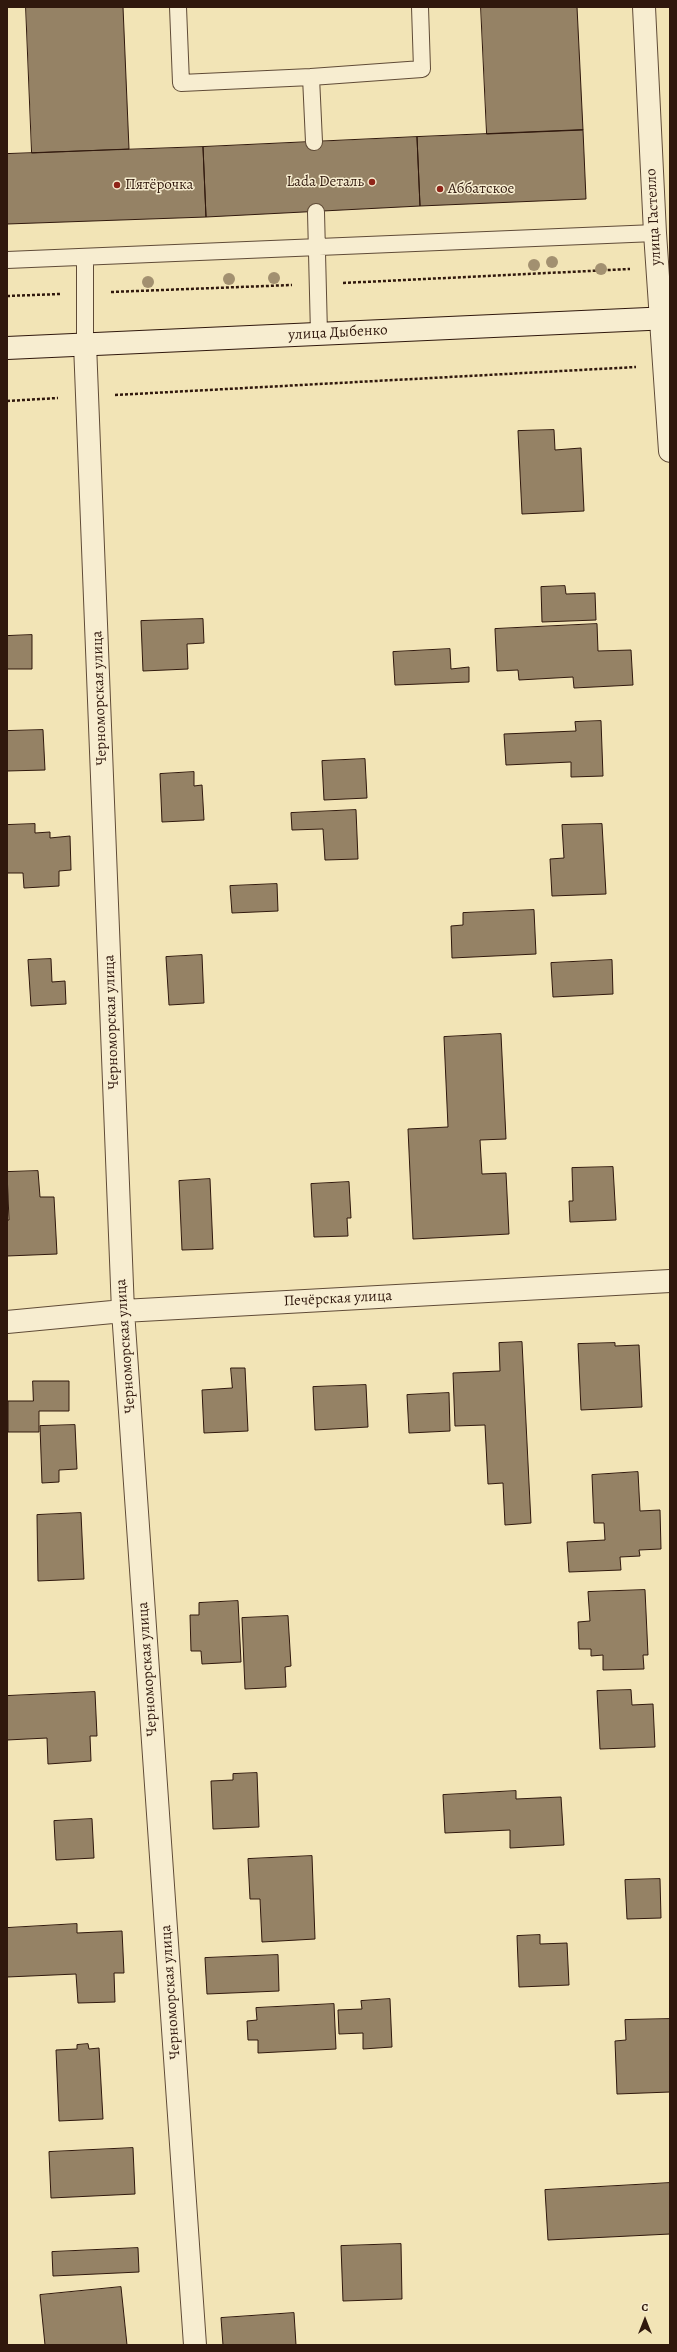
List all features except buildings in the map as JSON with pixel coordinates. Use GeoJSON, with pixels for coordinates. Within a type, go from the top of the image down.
{"type":"FeatureCollection","features":[{"type":"Feature","properties":{"kind":"street","name":"улица Гастелло"},"geometry":{"type":"LineString","coordinates":[[644,7],[655,233],[665,319],[663,365],[670,451]]}},
{"type":"Feature","properties":{"kind":"street","name":"улица Дыбенко"},"geometry":{"type":"LineString","coordinates":[[7,348],[665,319]]}},
{"type":"Feature","properties":{"kind":"street","name":"Черноморская улица"},"geometry":{"type":"LineString","coordinates":[[85,344],[123,1311],[196,2345]]}},
{"type":"Feature","properties":{"kind":"street","name":"Печёрская улица"},"geometry":{"type":"LineString","coordinates":[[7,1322],[123,1311],[670,1281]]}},
{"type":"Feature","properties":{"kind":"lane"},"geometry":{"type":"LineString","coordinates":[[178,7],[181,83],[311,77],[422,69],[420,7]]}},
{"type":"Feature","properties":{"kind":"lane"},"geometry":{"type":"LineString","coordinates":[[311,77],[314,142]]}},
{"type":"Feature","properties":{"kind":"lane"},"geometry":{"type":"LineString","coordinates":[[316,212],[319,334]]}},
{"type":"Feature","properties":{"kind":"lane"},"geometry":{"type":"LineString","coordinates":[[7,260],[655,233]]}},
{"type":"Feature","properties":{"kind":"lane"},"geometry":{"type":"LineString","coordinates":[[85,257],[85,344]]}},
{"type":"Feature","properties":{"kind":"path"},"geometry":{"type":"LineString","coordinates":[[7,401],[663,365]]}},
{"type":"Feature","properties":{"kind":"place","name":"Lada Dеталь"},"geometry":{"type":"Point","coordinates":[372,182]}},
{"type":"Feature","properties":{"kind":"place","name":"Пятёрочка"},"geometry":{"type":"Point","coordinates":[117,185]}},
{"type":"Feature","properties":{"kind":"place","name":"Аббатское"},"geometry":{"type":"Point","coordinates":[440,189]}}]}
